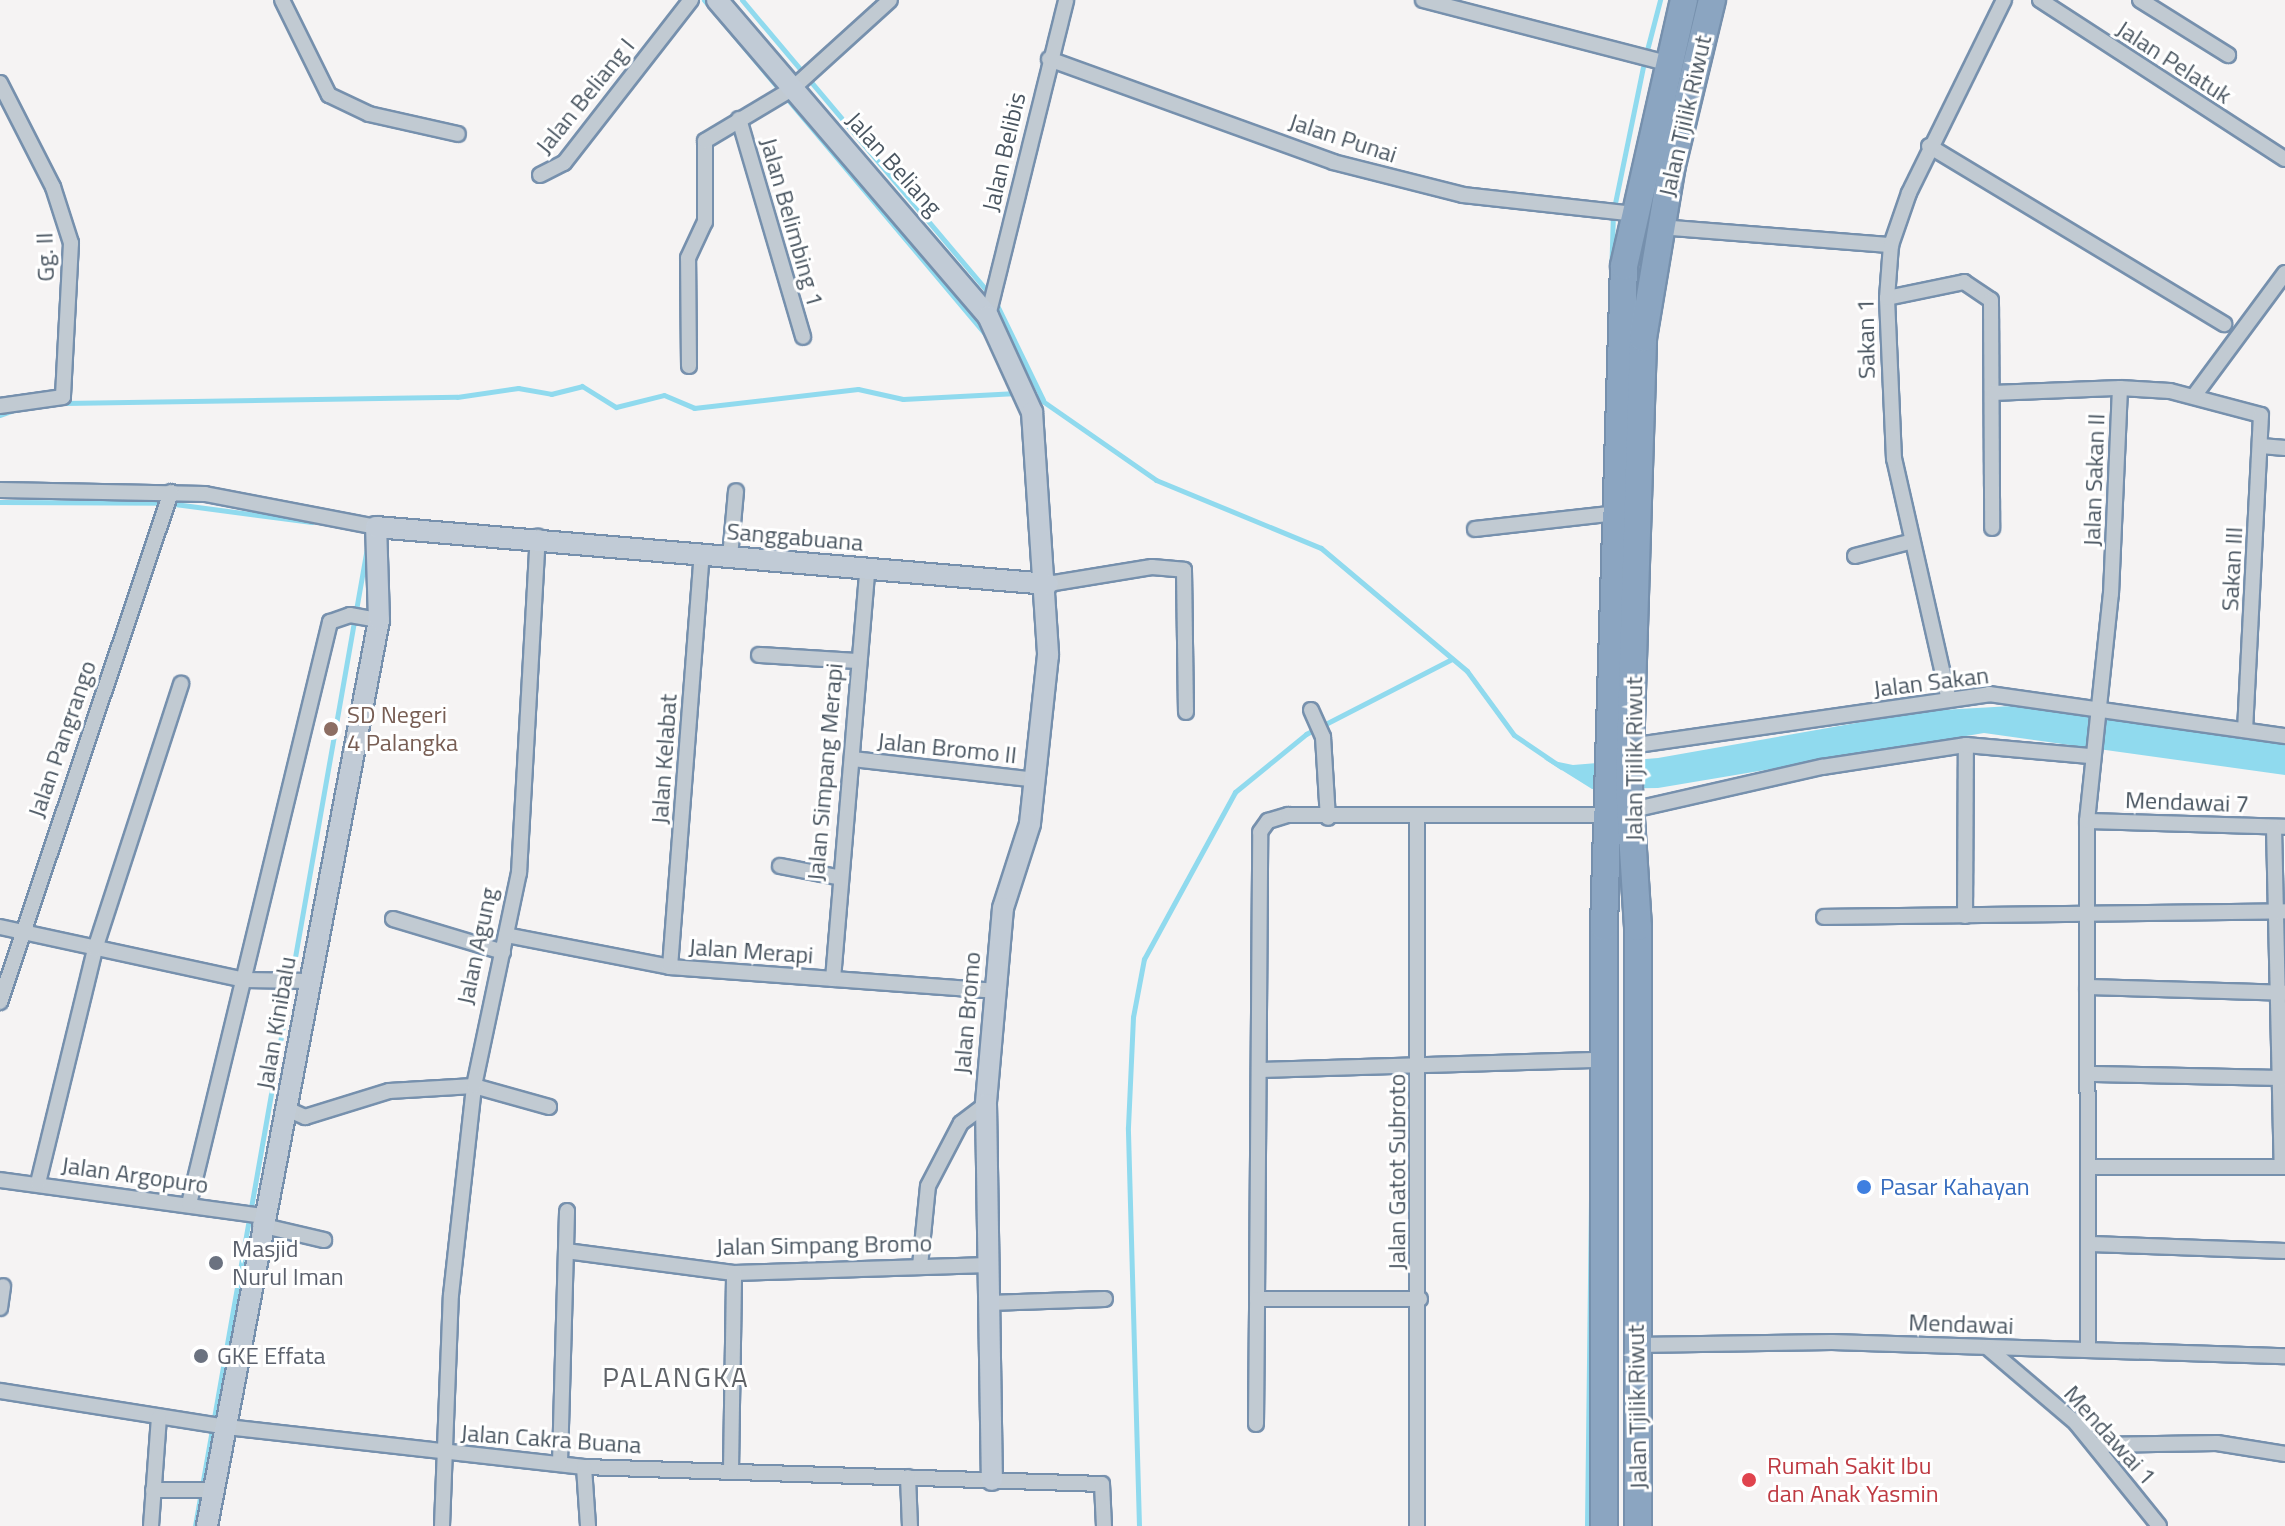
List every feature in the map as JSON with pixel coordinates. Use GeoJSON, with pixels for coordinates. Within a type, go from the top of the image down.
{"type":"FeatureCollection","features":[{"type":"Feature","properties":{"kind":"highway","name":"Jalan Tjilik Riwut"},"geometry":{"type":"LineString","coordinates":[[1628,587],[1618,513],[1624,266],[1667,63],[1684,0]]}},
{"type":"Feature","properties":{"kind":"highway","name":"Jalan Tjilik Riwut"},"geometry":{"type":"LineString","coordinates":[[1604,1526],[1603,1060],[1624,756],[1628,587],[1643,338],[1660,227],[1712,0]]}},
{"type":"Feature","properties":{"kind":"highway","name":"Jalan Tjilik Riwut"},"geometry":{"type":"LineString","coordinates":[[1620,801],[1638,927],[1638,1526]]}},
{"type":"Feature","properties":{"kind":"street"},"geometry":{"type":"LineString","coordinates":[[282,0],[329,95],[369,114],[458,134]]}},
{"type":"Feature","properties":{"kind":"street","name":"Jalan Beliang I"},"geometry":{"type":"LineString","coordinates":[[540,175],[571,155],[691,0]]}},
{"type":"Feature","properties":{"kind":"street","name":"Jalan Beliang"},"geometry":{"type":"LineString","coordinates":[[717,0],[988,316],[1019,373],[1032,412],[1046,556]]}},
{"type":"Feature","properties":{"kind":"street"},"geometry":{"type":"LineString","coordinates":[[689,366],[688,258],[705,222],[705,141],[792,89],[890,0]]}},
{"type":"Feature","properties":{"kind":"street","name":"Jalan Belibis"},"geometry":{"type":"LineString","coordinates":[[988,316],[1066,0]]}},
{"type":"Feature","properties":{"kind":"street"},"geometry":{"type":"LineString","coordinates":[[1423,0],[1460,5],[1667,63]]}},
{"type":"Feature","properties":{"kind":"street","name":"Sakan 1"},"geometry":{"type":"LineString","coordinates":[[1948,696],[1909,542],[1894,459],[1887,298],[1891,245],[1929,146],[2004,0]]}},
{"type":"Feature","properties":{"kind":"street","name":"Jalan Pelatuk"},"geometry":{"type":"LineString","coordinates":[[2040,0],[2285,159]]}},
{"type":"Feature","properties":{"kind":"street"},"geometry":{"type":"LineString","coordinates":[[2140,0],[2228,55]]}},
{"type":"Feature","properties":{"kind":"street","name":"Jalan Punai"},"geometry":{"type":"LineString","coordinates":[[1049,59],[1333,162],[1463,195],[1634,214]]}},
{"type":"Feature","properties":{"kind":"street","name":"Gg. II"},"geometry":{"type":"LineString","coordinates":[[0,83],[53,187],[71,243],[63,397],[0,406]]}},
{"type":"Feature","properties":{"kind":"street","name":"Jalan Belimbing 1"},"geometry":{"type":"LineString","coordinates":[[739,119],[803,337]]}},
{"type":"Feature","properties":{"kind":"street"},"geometry":{"type":"LineString","coordinates":[[1929,146],[2224,324]]}},
{"type":"Feature","properties":{"kind":"street"},"geometry":{"type":"LineString","coordinates":[[1660,227],[1891,245]]}},
{"type":"Feature","properties":{"kind":"street"},"geometry":{"type":"LineString","coordinates":[[2194,396],[2285,273]]}},
{"type":"Feature","properties":{"kind":"street"},"geometry":{"type":"LineString","coordinates":[[1887,298],[1964,282],[1985,292],[1993,309],[1992,528]]}},
{"type":"Feature","properties":{"kind":"street"},"geometry":{"type":"LineString","coordinates":[[1993,393],[2120,388]]}},
{"type":"Feature","properties":{"kind":"street","name":"Jalan Sakan II"},"geometry":{"type":"LineString","coordinates":[[2088,1348],[2093,1167],[2085,911],[2087,821],[2095,710],[2111,594],[2120,388],[2194,396],[2258,412]]}},
{"type":"Feature","properties":{"kind":"street","name":"Sakan III"},"geometry":{"type":"LineString","coordinates":[[2245,730],[2261,446],[2258,412]]}},
{"type":"Feature","properties":{"kind":"street"},"geometry":{"type":"LineString","coordinates":[[2261,446],[2285,448]]}},
{"type":"Feature","properties":{"kind":"street"},"geometry":{"type":"LineString","coordinates":[[0,490],[171,492],[376,527],[538,537]]}},
{"type":"Feature","properties":{"kind":"street"},"geometry":{"type":"LineString","coordinates":[[730,557],[736,491]]}},
{"type":"Feature","properties":{"kind":"street","name":"Jalan Pangrango"},"geometry":{"type":"LineString","coordinates":[[0,1002],[19,932],[171,492]]}},
{"type":"Feature","properties":{"kind":"street"},"geometry":{"type":"LineString","coordinates":[[1475,529],[1618,513]]}},
{"type":"Feature","properties":{"kind":"street","name":"Jalan Kinibalu"},"geometry":{"type":"LineString","coordinates":[[209,1526],[262,1221],[287,1109],[379,620],[376,527]]}},
{"type":"Feature","properties":{"kind":"street","name":"Sanggabuana"},"geometry":{"type":"LineString","coordinates":[[538,537],[702,555],[1048,584]]}},
{"type":"Feature","properties":{"kind":"street","name":"Jalan Agung"},"geometry":{"type":"LineString","coordinates":[[442,1526],[440,1452],[474,1086],[519,873],[538,537]]}},
{"type":"Feature","properties":{"kind":"street"},"geometry":{"type":"LineString","coordinates":[[1855,556],[1909,542]]}},
{"type":"Feature","properties":{"kind":"street","name":"Jalan Kelabat"},"geometry":{"type":"LineString","coordinates":[[670,967],[702,555]]}},
{"type":"Feature","properties":{"kind":"street","name":"Jalan Bromo"},"geometry":{"type":"LineString","coordinates":[[992,1480],[986,1104],[1003,908],[1036,780],[1048,584],[1046,556]]}},
{"type":"Feature","properties":{"kind":"street"},"geometry":{"type":"LineString","coordinates":[[1048,584],[1152,567],[1184,570],[1186,712]]}},
{"type":"Feature","properties":{"kind":"street","name":"Jalan Simpang Merapi"},"geometry":{"type":"LineString","coordinates":[[833,979],[837,877],[853,759],[867,570]]}},
{"type":"Feature","properties":{"kind":"street"},"geometry":{"type":"LineString","coordinates":[[189,1204],[330,622],[350,615],[379,620]]}},
{"type":"Feature","properties":{"kind":"street"},"geometry":{"type":"LineString","coordinates":[[759,655],[858,661]]}},
{"type":"Feature","properties":{"kind":"street"},"geometry":{"type":"LineString","coordinates":[[38,1183],[95,949],[181,684]]}},
{"type":"Feature","properties":{"kind":"street","name":"Jalan Sakan"},"geometry":{"type":"LineString","coordinates":[[1624,756],[1948,696],[2095,710],[2285,736]]}},
{"type":"Feature","properties":{"kind":"street"},"geometry":{"type":"LineString","coordinates":[[1317,723],[1328,818]]}},
{"type":"Feature","properties":{"kind":"street"},"geometry":{"type":"LineString","coordinates":[[1965,916],[1966,745]]}},
{"type":"Feature","properties":{"kind":"street"},"geometry":{"type":"LineString","coordinates":[[1256,1424],[1260,832],[1281,816],[1417,818],[1620,801],[1966,745],[2091,750]]}},
{"type":"Feature","properties":{"kind":"street","name":"Jalan Bromo II"},"geometry":{"type":"LineString","coordinates":[[853,759],[1036,780]]}},
{"type":"Feature","properties":{"kind":"street","name":"Jalan Gatot Subroto"},"geometry":{"type":"LineString","coordinates":[[1417,818],[1420,1299],[1417,1526]]}},
{"type":"Feature","properties":{"kind":"street","name":"Mendawai 7"},"geometry":{"type":"LineString","coordinates":[[2087,821],[2280,827]]}},
{"type":"Feature","properties":{"kind":"street"},"geometry":{"type":"LineString","coordinates":[[2093,1167],[2283,1167],[2280,827]]}},
{"type":"Feature","properties":{"kind":"street"},"geometry":{"type":"LineString","coordinates":[[780,866],[837,877]]}},
{"type":"Feature","properties":{"kind":"street"},"geometry":{"type":"LineString","coordinates":[[1824,917],[2281,910]]}},
{"type":"Feature","properties":{"kind":"street"},"geometry":{"type":"LineString","coordinates":[[393,919],[503,952]]}},
{"type":"Feature","properties":{"kind":"street"},"geometry":{"type":"LineString","coordinates":[[0,927],[245,980],[309,981]]}},
{"type":"Feature","properties":{"kind":"street","name":"Jalan Merapi"},"geometry":{"type":"LineString","coordinates":[[506,935],[670,967],[994,991]]}},
{"type":"Feature","properties":{"kind":"street"},"geometry":{"type":"LineString","coordinates":[[2087,987],[2282,993]]}},
{"type":"Feature","properties":{"kind":"street"},"geometry":{"type":"LineString","coordinates":[[1259,1070],[1603,1060]]}},
{"type":"Feature","properties":{"kind":"street"},"geometry":{"type":"LineString","coordinates":[[2090,1074],[2282,1078]]}},
{"type":"Feature","properties":{"kind":"street"},"geometry":{"type":"LineString","coordinates":[[287,1109],[314,1116],[389,1091],[474,1086],[549,1107]]}},
{"type":"Feature","properties":{"kind":"street"},"geometry":{"type":"LineString","coordinates":[[920,1266],[928,1186],[961,1123],[986,1104]]}},
{"type":"Feature","properties":{"kind":"street","name":"Jalan Argopuro"},"geometry":{"type":"LineString","coordinates":[[0,1180],[189,1204],[324,1240]]}},
{"type":"Feature","properties":{"kind":"street"},"geometry":{"type":"LineString","coordinates":[[560,1463],[567,1211]]}},
{"type":"Feature","properties":{"kind":"street"},"geometry":{"type":"LineString","coordinates":[[2091,1244],[2285,1251]]}},
{"type":"Feature","properties":{"kind":"street","name":"Jalan Simpang Bromo"},"geometry":{"type":"LineString","coordinates":[[566,1251],[734,1273],[989,1265]]}},
{"type":"Feature","properties":{"kind":"street"},"geometry":{"type":"LineString","coordinates":[[731,1470],[734,1273]]}},
{"type":"Feature","properties":{"kind":"street"},"geometry":{"type":"LineString","coordinates":[[0,1308],[3,1286]]}},
{"type":"Feature","properties":{"kind":"street"},"geometry":{"type":"LineString","coordinates":[[989,1303],[1105,1299]]}},
{"type":"Feature","properties":{"kind":"street"},"geometry":{"type":"LineString","coordinates":[[1257,1299],[1420,1299]]}},
{"type":"Feature","properties":{"kind":"street","name":"Mendawai"},"geometry":{"type":"LineString","coordinates":[[1636,1345],[2088,1348],[2285,1356]]}},
{"type":"Feature","properties":{"kind":"street","name":"Mendawai 1"},"geometry":{"type":"LineString","coordinates":[[1988,1348],[2096,1445],[2159,1526]]}},
{"type":"Feature","properties":{"kind":"street","name":"Jalan Cakra Buana"},"geometry":{"type":"LineString","coordinates":[[0,1391],[227,1427],[584,1467],[1102,1484],[1104,1526]]}},
{"type":"Feature","properties":{"kind":"street"},"geometry":{"type":"LineString","coordinates":[[151,1526],[159,1417]]}},
{"type":"Feature","properties":{"kind":"street"},"geometry":{"type":"LineString","coordinates":[[2096,1445],[2217,1443],[2285,1454]]}},
{"type":"Feature","properties":{"kind":"street"},"geometry":{"type":"LineString","coordinates":[[584,1467],[588,1526]]}},
{"type":"Feature","properties":{"kind":"street"},"geometry":{"type":"LineString","coordinates":[[908,1477],[910,1526]]}},
{"type":"Feature","properties":{"kind":"street"},"geometry":{"type":"LineString","coordinates":[[153,1490],[216,1490]]}},
{"type":"Feature","properties":{"kind":"water"},"geometry":{"type":"Polygon","coordinates":[[[2012,706],[2285,745],[2285,775],[1984,733],[1658,788],[1592,789],[1544,759],[1573,765],[1658,758],[1924,711],[2012,706]]]}},
{"type":"Feature","properties":{"kind":"waterway"},"geometry":{"type":"LineString","coordinates":[[704,0],[986,335]]}},
{"type":"Feature","properties":{"kind":"waterway"},"geometry":{"type":"LineString","coordinates":[[742,0],[989,293]]}},
{"type":"Feature","properties":{"kind":"waterway"},"geometry":{"type":"LineString","coordinates":[[1647,50],[1660,0]]}},
{"type":"Feature","properties":{"kind":"waterway"},"geometry":{"type":"LineString","coordinates":[[1614,208],[1643,67]]}},
{"type":"Feature","properties":{"kind":"waterway"},"geometry":{"type":"LineString","coordinates":[[1600,650],[1613,219]]}},
{"type":"Feature","properties":{"kind":"waterway"},"geometry":{"type":"LineString","coordinates":[[995,301],[1043,400]]}},
{"type":"Feature","properties":{"kind":"waterway"},"geometry":{"type":"LineString","coordinates":[[64,403],[457,397],[518,388],[551,394],[582,386],[616,407],[664,395],[694,408],[858,389],[903,399],[1017,393]]}},
{"type":"Feature","properties":{"kind":"waterway"},"geometry":{"type":"LineString","coordinates":[[1031,393],[1156,480],[1321,548],[1467,671],[1514,735],[1561,767]]}},
{"type":"Feature","properties":{"kind":"waterway"},"geometry":{"type":"LineString","coordinates":[[0,415],[14,410]]}},
{"type":"Feature","properties":{"kind":"waterway"},"geometry":{"type":"LineString","coordinates":[[0,502],[167,503],[312,522]]}},
{"type":"Feature","properties":{"kind":"waterway"},"geometry":{"type":"LineString","coordinates":[[195,1526],[368,542]]}},
{"type":"Feature","properties":{"kind":"waterway"},"geometry":{"type":"LineString","coordinates":[[1139,1526],[1128,1127],[1133,1017],[1144,959],[1235,792],[1306,734],[1452,659]]}},
{"type":"Feature","properties":{"kind":"waterway"},"geometry":{"type":"LineString","coordinates":[[1587,1526],[1591,1178]]}},
{"type":"Feature","properties":{"kind":"place","name":"SD Negeri 4 Palangka"},"geometry":{"type":"Point","coordinates":[331,729]}},
{"type":"Feature","properties":{"kind":"place","name":"Pasar Kahayan"},"geometry":{"type":"Point","coordinates":[1864,1187]}},
{"type":"Feature","properties":{"kind":"place","name":"Masjid Nurul Iman"},"geometry":{"type":"Point","coordinates":[216,1263]}},
{"type":"Feature","properties":{"kind":"place","name":"GKE Effata"},"geometry":{"type":"Point","coordinates":[201,1356]}},
{"type":"Feature","properties":{"kind":"place","name":"Rumah Sakit Ibu dan Anak Yasmin"},"geometry":{"type":"Point","coordinates":[1749,1480]}},
{"type":"Feature","properties":{"kind":"district","name":"PALANGKA"},"geometry":{"type":"Point","coordinates":[676,1377]}}]}
